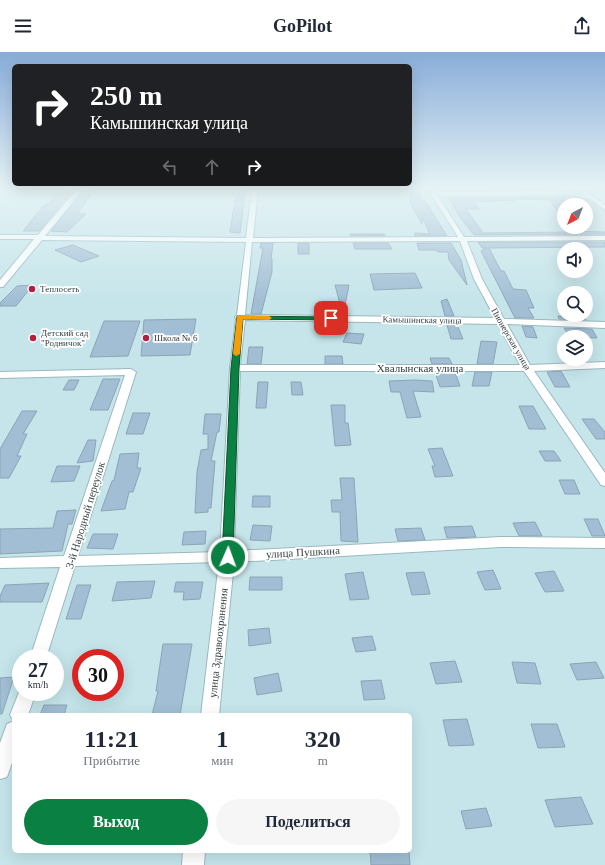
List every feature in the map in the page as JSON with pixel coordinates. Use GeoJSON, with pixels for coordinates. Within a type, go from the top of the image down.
{"type":"FeatureCollection","features":[{"type":"Feature","properties":{"kind":"street"},"geometry":{"type":"LineString","coordinates":[[0,285],[49,226]]}},
{"type":"Feature","properties":{"kind":"street","name":"улица Здравоохранения"},"geometry":{"type":"LineString","coordinates":[[210,713],[228,557],[235,368],[239,317],[250,226]]}},
{"type":"Feature","properties":{"kind":"street","name":"Пионерская улица"},"geometry":{"type":"LineString","coordinates":[[455,226],[463,240],[478,279],[527,368],[605,482]]}},
{"type":"Feature","properties":{"kind":"street"},"geometry":{"type":"LineString","coordinates":[[0,237],[249,240],[463,240],[605,238]]}},
{"type":"Feature","properties":{"kind":"street","name":"Камышинская улица"},"geometry":{"type":"LineString","coordinates":[[239,317],[500,321],[605,325]]}},
{"type":"Feature","properties":{"kind":"street","name":"Хвалынская улица"},"geometry":{"type":"LineString","coordinates":[[235,368],[527,368],[605,365]]}},
{"type":"Feature","properties":{"kind":"street","name":"3-й Народный переулок"},"geometry":{"type":"LineString","coordinates":[[0,375],[131,372],[41,649]]}},
{"type":"Feature","properties":{"kind":"street","name":"улица Пушкина"},"geometry":{"type":"LineString","coordinates":[[0,562],[228,557],[501,542],[605,543]]}},
{"type":"Feature","properties":{"kind":"street"},"geometry":{"type":"LineString","coordinates":[[20,713],[24,701]]}},
{"type":"Feature","properties":{"kind":"street"},"geometry":{"type":"LineString","coordinates":[[0,770],[12,736]]}},
{"type":"Feature","properties":{"kind":"street"},"geometry":{"type":"LineString","coordinates":[[193,865],[194,853]]}},
{"type":"Feature","properties":{"kind":"building"},"geometry":{"type":"Polygon","coordinates":[[[27,226],[43,226],[39,231],[23,231],[27,226]]]}},
{"type":"Feature","properties":{"kind":"building"},"geometry":{"type":"Polygon","coordinates":[[[55,226],[73,226],[67,232],[51,231],[55,226]]]}},
{"type":"Feature","properties":{"kind":"building"},"geometry":{"type":"Polygon","coordinates":[[[231,226],[241,226],[240,233],[230,232],[231,226]]]}},
{"type":"Feature","properties":{"kind":"building"},"geometry":{"type":"Polygon","coordinates":[[[426,226],[441,226],[447,236],[415,236],[415,233],[430,234],[426,226]]]}},
{"type":"Feature","properties":{"kind":"building"},"geometry":{"type":"Polygon","coordinates":[[[467,226],[478,226],[483,233],[557,232],[557,234],[593,234],[593,232],[605,232],[605,234],[474,235],[467,226]]]}},
{"type":"Feature","properties":{"kind":"building"},"geometry":{"type":"Polygon","coordinates":[[[350,234],[384,234],[385,236],[351,236],[350,234]]]}},
{"type":"Feature","properties":{"kind":"building"},"geometry":{"type":"Polygon","coordinates":[[[478,242],[557,242],[557,247],[489,248],[501,271],[504,271],[513,289],[526,290],[534,308],[528,308],[534,318],[515,318],[481,251],[487,248],[482,248],[478,242]]]}},
{"type":"Feature","properties":{"kind":"building"},"geometry":{"type":"Polygon","coordinates":[[[593,242],[605,242],[605,247],[593,247],[593,242]]]}},
{"type":"Feature","properties":{"kind":"building"},"geometry":{"type":"Polygon","coordinates":[[[261,243],[273,243],[271,259],[272,272],[261,314],[251,314],[263,248],[260,248],[261,243]]]}},
{"type":"Feature","properties":{"kind":"building"},"geometry":{"type":"Polygon","coordinates":[[[298,243],[309,243],[309,254],[298,254],[298,243]]]}},
{"type":"Feature","properties":{"kind":"building"},"geometry":{"type":"Polygon","coordinates":[[[353,243],[388,243],[392,249],[355,249],[353,243]]]}},
{"type":"Feature","properties":{"kind":"building"},"geometry":{"type":"Polygon","coordinates":[[[417,243],[451,243],[461,260],[467,285],[449,260],[448,252],[419,250],[417,243]]]}},
{"type":"Feature","properties":{"kind":"building"},"geometry":{"type":"Polygon","coordinates":[[[73,245],[99,256],[81,262],[55,250],[73,245]]]}},
{"type":"Feature","properties":{"kind":"building"},"geometry":{"type":"Polygon","coordinates":[[[415,273],[422,288],[374,290],[370,274],[415,273]]]}},
{"type":"Feature","properties":{"kind":"building"},"geometry":{"type":"Polygon","coordinates":[[[33,285],[16,306],[0,306],[0,303],[17,286],[33,285]]]}},
{"type":"Feature","properties":{"kind":"building"},"geometry":{"type":"Polygon","coordinates":[[[335,285],[349,285],[343,315],[335,285]]]}},
{"type":"Feature","properties":{"kind":"building"},"geometry":{"type":"Polygon","coordinates":[[[447,299],[454,316],[445,316],[441,301],[447,299]]]}},
{"type":"Feature","properties":{"kind":"building"},"geometry":{"type":"Polygon","coordinates":[[[196,319],[190,355],[141,356],[144,320],[196,319]]]}},
{"type":"Feature","properties":{"kind":"building"},"geometry":{"type":"Polygon","coordinates":[[[104,321],[140,321],[128,356],[90,357],[104,321]]]}},
{"type":"Feature","properties":{"kind":"building"},"geometry":{"type":"Polygon","coordinates":[[[447,325],[457,325],[463,339],[451,339],[447,325]]]}},
{"type":"Feature","properties":{"kind":"building"},"geometry":{"type":"Polygon","coordinates":[[[522,326],[533,327],[537,338],[526,337],[522,326]]]}},
{"type":"Feature","properties":{"kind":"building"},"geometry":{"type":"Polygon","coordinates":[[[564,328],[593,330],[565,330],[564,328]]]}},
{"type":"Feature","properties":{"kind":"building"},"geometry":{"type":"Polygon","coordinates":[[[593,331],[597,338],[593,338],[593,331]]]}},
{"type":"Feature","properties":{"kind":"building"},"geometry":{"type":"Polygon","coordinates":[[[347,333],[364,334],[361,344],[343,342],[347,333]]]}},
{"type":"Feature","properties":{"kind":"building"},"geometry":{"type":"Polygon","coordinates":[[[481,341],[497,342],[493,364],[477,364],[481,341]]]}},
{"type":"Feature","properties":{"kind":"building"},"geometry":{"type":"Polygon","coordinates":[[[249,347],[263,347],[261,364],[247,364],[249,347]]]}},
{"type":"Feature","properties":{"kind":"building"},"geometry":{"type":"Polygon","coordinates":[[[325,356],[342,356],[343,364],[325,364],[325,356]]]}},
{"type":"Feature","properties":{"kind":"building"},"geometry":{"type":"Polygon","coordinates":[[[430,358],[449,358],[452,364],[432,364],[430,358]]]}},
{"type":"Feature","properties":{"kind":"building"},"geometry":{"type":"Polygon","coordinates":[[[561,371],[570,387],[555,387],[547,372],[561,371]]]}},
{"type":"Feature","properties":{"kind":"building"},"geometry":{"type":"Polygon","coordinates":[[[435,372],[455,372],[460,386],[440,387],[435,372]]]}},
{"type":"Feature","properties":{"kind":"building"},"geometry":{"type":"Polygon","coordinates":[[[475,372],[492,372],[489,386],[472,386],[475,372]]]}},
{"type":"Feature","properties":{"kind":"building"},"geometry":{"type":"Polygon","coordinates":[[[103,379],[120,379],[108,410],[90,410],[103,379]]]}},
{"type":"Feature","properties":{"kind":"building"},"geometry":{"type":"Polygon","coordinates":[[[69,380],[79,380],[74,390],[63,390],[69,380]]]}},
{"type":"Feature","properties":{"kind":"building"},"geometry":{"type":"Polygon","coordinates":[[[389,381],[432,381],[434,392],[413,391],[421,417],[407,418],[400,392],[391,392],[389,381]]]}},
{"type":"Feature","properties":{"kind":"building"},"geometry":{"type":"Polygon","coordinates":[[[258,382],[268,382],[266,408],[256,408],[258,382]]]}},
{"type":"Feature","properties":{"kind":"building"},"geometry":{"type":"Polygon","coordinates":[[[291,382],[301,382],[303,395],[292,395],[291,382]]]}},
{"type":"Feature","properties":{"kind":"building"},"geometry":{"type":"Polygon","coordinates":[[[331,405],[345,405],[345,423],[348,423],[351,445],[335,446],[331,405]]]}},
{"type":"Feature","properties":{"kind":"building"},"geometry":{"type":"Polygon","coordinates":[[[519,406],[533,406],[546,429],[529,429],[519,406]]]}},
{"type":"Feature","properties":{"kind":"building"},"geometry":{"type":"Polygon","coordinates":[[[22,411],[37,411],[23,434],[27,434],[17,456],[21,456],[9,478],[0,478],[0,449],[22,411]]]}},
{"type":"Feature","properties":{"kind":"building"},"geometry":{"type":"Polygon","coordinates":[[[133,413],[150,413],[143,434],[126,434],[133,413]]]}},
{"type":"Feature","properties":{"kind":"building"},"geometry":{"type":"Polygon","coordinates":[[[205,414],[221,414],[219,432],[217,432],[211,461],[215,461],[211,508],[208,508],[208,512],[195,513],[197,472],[201,450],[208,449],[208,434],[203,434],[205,414]]]}},
{"type":"Feature","properties":{"kind":"building"},"geometry":{"type":"Polygon","coordinates":[[[582,419],[594,419],[605,432],[605,439],[596,439],[582,419]]]}},
{"type":"Feature","properties":{"kind":"building"},"geometry":{"type":"Polygon","coordinates":[[[88,440],[96,440],[93,461],[77,463],[88,440]]]}},
{"type":"Feature","properties":{"kind":"building"},"geometry":{"type":"Polygon","coordinates":[[[442,448],[453,476],[435,477],[432,466],[435,466],[428,449],[442,448]]]}},
{"type":"Feature","properties":{"kind":"building"},"geometry":{"type":"Polygon","coordinates":[[[539,451],[554,451],[561,461],[545,461],[539,451]]]}},
{"type":"Feature","properties":{"kind":"building"},"geometry":{"type":"Polygon","coordinates":[[[139,453],[137,468],[141,468],[133,492],[129,492],[125,509],[101,511],[112,481],[114,480],[120,454],[139,453]]]}},
{"type":"Feature","properties":{"kind":"building"},"geometry":{"type":"Polygon","coordinates":[[[57,466],[80,466],[74,481],[51,482],[57,466]]]}},
{"type":"Feature","properties":{"kind":"building"},"geometry":{"type":"Polygon","coordinates":[[[340,478],[354,478],[358,542],[341,541],[340,512],[332,512],[331,500],[342,500],[340,478]]]}},
{"type":"Feature","properties":{"kind":"building"},"geometry":{"type":"Polygon","coordinates":[[[559,480],[574,480],[580,494],[565,494],[559,480]]]}},
{"type":"Feature","properties":{"kind":"building"},"geometry":{"type":"Polygon","coordinates":[[[253,496],[270,496],[270,507],[252,507],[253,496]]]}},
{"type":"Feature","properties":{"kind":"building"},"geometry":{"type":"Polygon","coordinates":[[[76,510],[72,524],[68,524],[62,551],[0,554],[0,529],[53,528],[57,511],[76,510]]]}},
{"type":"Feature","properties":{"kind":"building"},"geometry":{"type":"Polygon","coordinates":[[[584,519],[598,519],[605,536],[592,536],[584,519]]]}},
{"type":"Feature","properties":{"kind":"building"},"geometry":{"type":"Polygon","coordinates":[[[535,522],[542,536],[519,536],[513,523],[535,522]]]}},
{"type":"Feature","properties":{"kind":"building"},"geometry":{"type":"Polygon","coordinates":[[[253,525],[272,526],[270,541],[250,540],[253,525]]]}},
{"type":"Feature","properties":{"kind":"building"},"geometry":{"type":"Polygon","coordinates":[[[472,526],[476,537],[447,538],[444,527],[472,526]]]}},
{"type":"Feature","properties":{"kind":"building"},"geometry":{"type":"Polygon","coordinates":[[[421,528],[425,540],[398,541],[395,529],[421,528]]]}},
{"type":"Feature","properties":{"kind":"building"},"geometry":{"type":"Polygon","coordinates":[[[206,531],[205,544],[182,545],[184,532],[206,531]]]}},
{"type":"Feature","properties":{"kind":"building"},"geometry":{"type":"Polygon","coordinates":[[[93,534],[118,534],[113,549],[87,548],[93,534]]]}},
{"type":"Feature","properties":{"kind":"building"},"geometry":{"type":"Polygon","coordinates":[[[493,570],[501,589],[485,590],[477,572],[493,570]]]}},
{"type":"Feature","properties":{"kind":"building"},"geometry":{"type":"Polygon","coordinates":[[[554,571],[564,591],[545,592],[535,573],[554,571]]]}},
{"type":"Feature","properties":{"kind":"building"},"geometry":{"type":"Polygon","coordinates":[[[363,572],[369,599],[350,600],[345,574],[363,572]]]}},
{"type":"Feature","properties":{"kind":"building"},"geometry":{"type":"Polygon","coordinates":[[[424,572],[430,594],[412,595],[406,573],[424,572]]]}},
{"type":"Feature","properties":{"kind":"building"},"geometry":{"type":"Polygon","coordinates":[[[250,577],[282,577],[282,590],[249,590],[250,577]]]}},
{"type":"Feature","properties":{"kind":"building"},"geometry":{"type":"Polygon","coordinates":[[[155,581],[151,598],[112,601],[117,582],[155,581]]]}},
{"type":"Feature","properties":{"kind":"building"},"geometry":{"type":"Polygon","coordinates":[[[176,582],[203,582],[200,599],[183,600],[184,592],[174,592],[176,582]]]}},
{"type":"Feature","properties":{"kind":"building"},"geometry":{"type":"Polygon","coordinates":[[[49,583],[42,602],[0,602],[0,596],[5,585],[49,583]]]}},
{"type":"Feature","properties":{"kind":"building"},"geometry":{"type":"Polygon","coordinates":[[[77,585],[91,585],[81,619],[66,619],[77,585]]]}},
{"type":"Feature","properties":{"kind":"building"},"geometry":{"type":"Polygon","coordinates":[[[269,628],[271,643],[249,646],[248,630],[269,628]]]}},
{"type":"Feature","properties":{"kind":"building"},"geometry":{"type":"Polygon","coordinates":[[[372,636],[376,650],[356,652],[352,638],[372,636]]]}},
{"type":"Feature","properties":{"kind":"building"},"geometry":{"type":"Polygon","coordinates":[[[163,644],[192,644],[180,713],[152,713],[158,691],[156,691],[163,644]]]}},
{"type":"Feature","properties":{"kind":"building"},"geometry":{"type":"Polygon","coordinates":[[[455,661],[462,682],[436,684],[430,663],[455,661]]]}},
{"type":"Feature","properties":{"kind":"building"},"geometry":{"type":"Polygon","coordinates":[[[512,662],[535,663],[541,684],[517,683],[512,662]]]}},
{"type":"Feature","properties":{"kind":"building"},"geometry":{"type":"Polygon","coordinates":[[[596,662],[604,678],[577,680],[570,664],[596,662]]]}},
{"type":"Feature","properties":{"kind":"building"},"geometry":{"type":"Polygon","coordinates":[[[278,673],[282,691],[257,695],[254,678],[278,673]]]}},
{"type":"Feature","properties":{"kind":"building"},"geometry":{"type":"Polygon","coordinates":[[[12,677],[12,683],[2,714],[0,714],[0,678],[12,677]]]}},
{"type":"Feature","properties":{"kind":"building"},"geometry":{"type":"Polygon","coordinates":[[[381,680],[385,699],[364,700],[361,681],[381,680]]]}},
{"type":"Feature","properties":{"kind":"building"},"geometry":{"type":"Polygon","coordinates":[[[44,705],[67,705],[65,713],[41,713],[44,705]]]}},
{"type":"Feature","properties":{"kind":"building"},"geometry":{"type":"Polygon","coordinates":[[[467,719],[474,745],[449,746],[443,720],[467,719]]]}},
{"type":"Feature","properties":{"kind":"building"},"geometry":{"type":"Polygon","coordinates":[[[531,724],[557,724],[565,747],[538,748],[531,724]]]}},
{"type":"Feature","properties":{"kind":"building"},"geometry":{"type":"Polygon","coordinates":[[[581,797],[593,824],[555,827],[545,800],[581,797]]]}},
{"type":"Feature","properties":{"kind":"building"},"geometry":{"type":"Polygon","coordinates":[[[486,808],[492,826],[466,829],[461,811],[486,808]]]}},
{"type":"Feature","properties":{"kind":"building"},"geometry":{"type":"Polygon","coordinates":[[[370,853],[409,853],[410,865],[371,865],[370,853]]]}},
{"type":"Feature","properties":{"kind":"slow traffic"},"geometry":{"type":"LineString","coordinates":[[236,354],[239,317],[269,318]]}},
{"type":"Feature","properties":{"kind":"place","name":"Теплосеть"},"geometry":{"type":"Point","coordinates":[32,289]}},
{"type":"Feature","properties":{"kind":"place","name":"Детский сад \"Родничок\""},"geometry":{"type":"Point","coordinates":[33,338]}},
{"type":"Feature","properties":{"kind":"place","name":"Школа № 6"},"geometry":{"type":"Point","coordinates":[146,338]}},
{"type":"Feature","properties":{"kind":"route"},"geometry":{"type":"LineString","coordinates":[[228,557],[235,368],[239,317],[331,318]]}}]}
